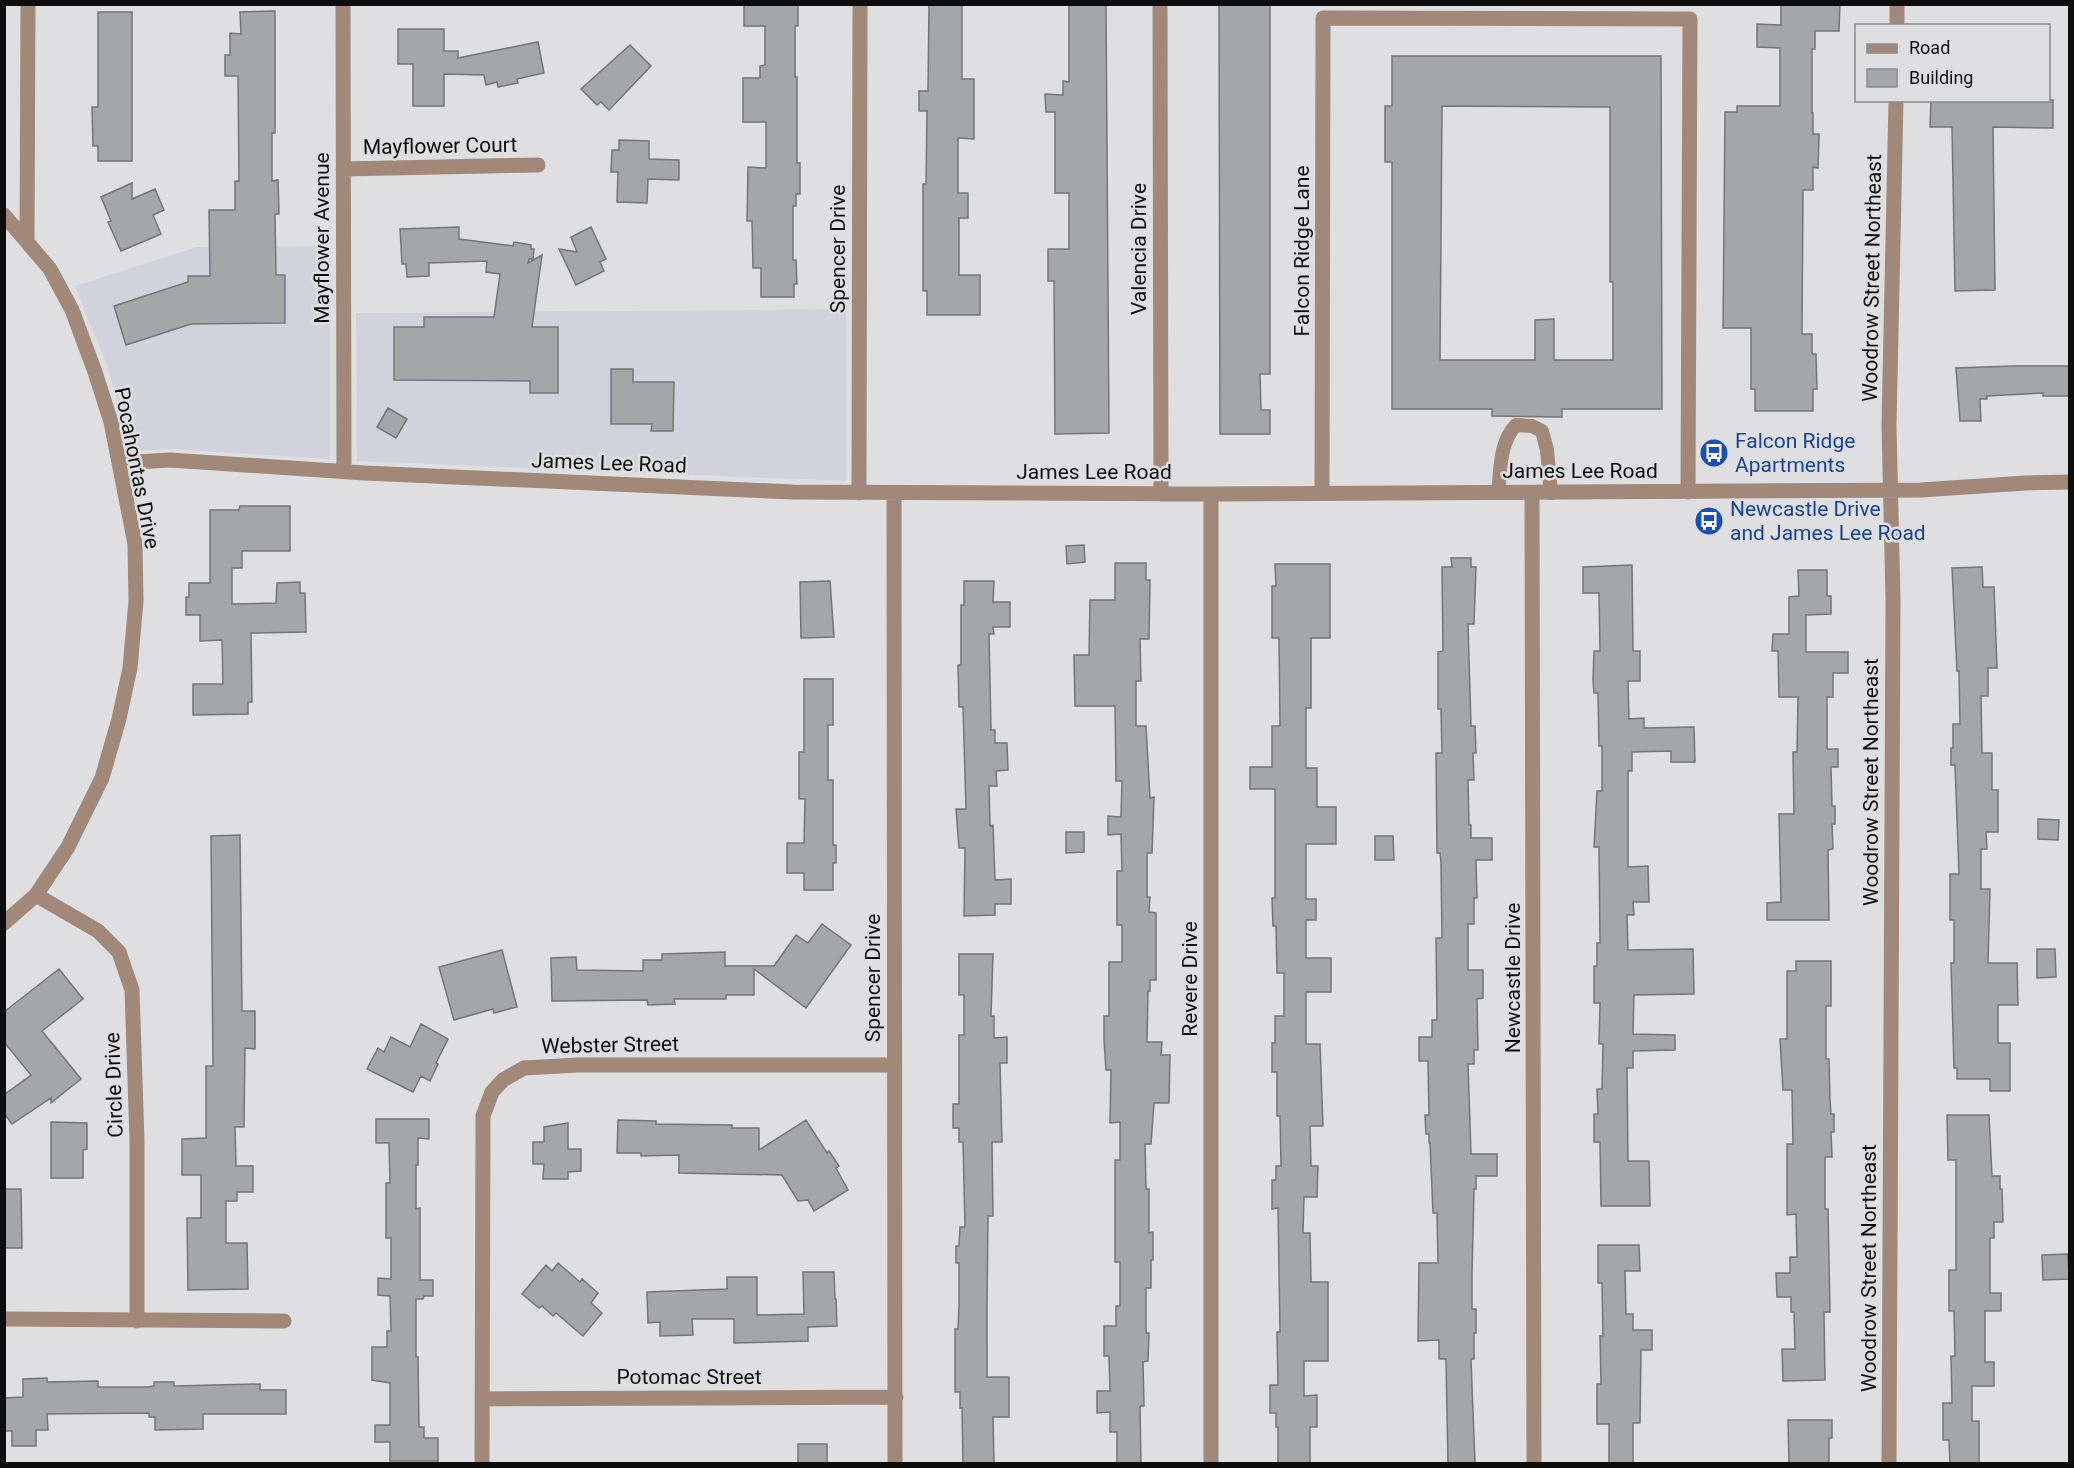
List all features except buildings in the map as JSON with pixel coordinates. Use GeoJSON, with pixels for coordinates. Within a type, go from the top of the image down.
{"type":"FeatureCollection","features":[{"type":"Feature","properties":{"kind":"street"},"geometry":{"type":"LineString","coordinates":[[27,242],[28,4]]}},
{"type":"Feature","properties":{"kind":"street","name":"Mayflower Avenue"},"geometry":{"type":"LineString","coordinates":[[343,4],[344,471]]}},
{"type":"Feature","properties":{"kind":"street","name":"Spencer Drive"},"geometry":{"type":"LineString","coordinates":[[859,493],[860,4]]}},
{"type":"Feature","properties":{"kind":"street","name":"Valencia Drive"},"geometry":{"type":"LineString","coordinates":[[1160,4],[1161,494]]}},
{"type":"Feature","properties":{"kind":"street"},"geometry":{"type":"LineString","coordinates":[[1897,4],[1897,24]]}},
{"type":"Feature","properties":{"kind":"street","name":"Falcon Ridge Lane"},"geometry":{"type":"LineString","coordinates":[[1322,493],[1323,18],[1332,11],[1687,12],[1690,19],[1688,492]]}},
{"type":"Feature","properties":{"kind":"street","name":"Woodrow Street Northeast"},"geometry":{"type":"LineString","coordinates":[[1889,1464],[1893,623],[1890,425],[1896,102]]}},
{"type":"Feature","properties":{"kind":"street","name":"Mayflower Court"},"geometry":{"type":"LineString","coordinates":[[343,169],[538,165]]}},
{"type":"Feature","properties":{"kind":"street","name":"Pocahontas Drive"},"geometry":{"type":"LineString","coordinates":[[4,215],[50,269],[72,310],[95,372],[109,417],[135,544],[136,601],[130,668],[119,719],[102,778],[68,847],[36,895],[4,923]]}},
{"type":"Feature","properties":{"kind":"street","name":"James Lee Road"},"geometry":{"type":"LineString","coordinates":[[119,463],[170,460],[344,471],[793,492],[859,493],[1211,494],[1937,490],[2070,482]]}},
{"type":"Feature","properties":{"kind":"street","name":"Spencer Drive"},"geometry":{"type":"LineString","coordinates":[[894,493],[896,1464]]}},
{"type":"Feature","properties":{"kind":"street","name":"Newcastle Drive"},"geometry":{"type":"LineString","coordinates":[[1532,493],[1534,1464]]}},
{"type":"Feature","properties":{"kind":"street","name":"Revere Drive"},"geometry":{"type":"LineString","coordinates":[[1211,494],[1211,1464]]}},
{"type":"Feature","properties":{"kind":"street","name":"Circle Drive"},"geometry":{"type":"LineString","coordinates":[[36,895],[98,931],[119,952],[132,990],[137,1321]]}},
{"type":"Feature","properties":{"kind":"street","name":"Webster Street"},"geometry":{"type":"LineString","coordinates":[[482,1464],[483,1116],[492,1092],[503,1080],[524,1068],[578,1065],[894,1065]]}},
{"type":"Feature","properties":{"kind":"street"},"geometry":{"type":"LineString","coordinates":[[4,1319],[284,1321]]}},
{"type":"Feature","properties":{"kind":"street","name":"Potomac Street"},"geometry":{"type":"LineString","coordinates":[[482,1398],[896,1397]]}},
{"type":"Feature","properties":{"kind":"lane"},"geometry":{"type":"LineString","coordinates":[[1498,493],[1507,434],[1516,425],[1532,426],[1542,431],[1547,450],[1551,493]]}},
{"type":"Feature","properties":{"kind":"shaded area"},"geometry":{"type":"Polygon","coordinates":[[[330,246],[330,459],[171,449],[130,451],[107,365],[75,286],[197,247],[330,246]]]}},
{"type":"Feature","properties":{"kind":"shaded area"},"geometry":{"type":"Polygon","coordinates":[[[846,309],[846,481],[357,461],[356,313],[846,309]]]}},
{"type":"Feature","properties":{"kind":"place","name":"Falcon Ridge Apartments"},"geometry":{"type":"Point","coordinates":[1714,453]}},
{"type":"Feature","properties":{"kind":"place","name":"Newcastle Drive and James Lee Road"},"geometry":{"type":"Point","coordinates":[1709,521]}}]}
